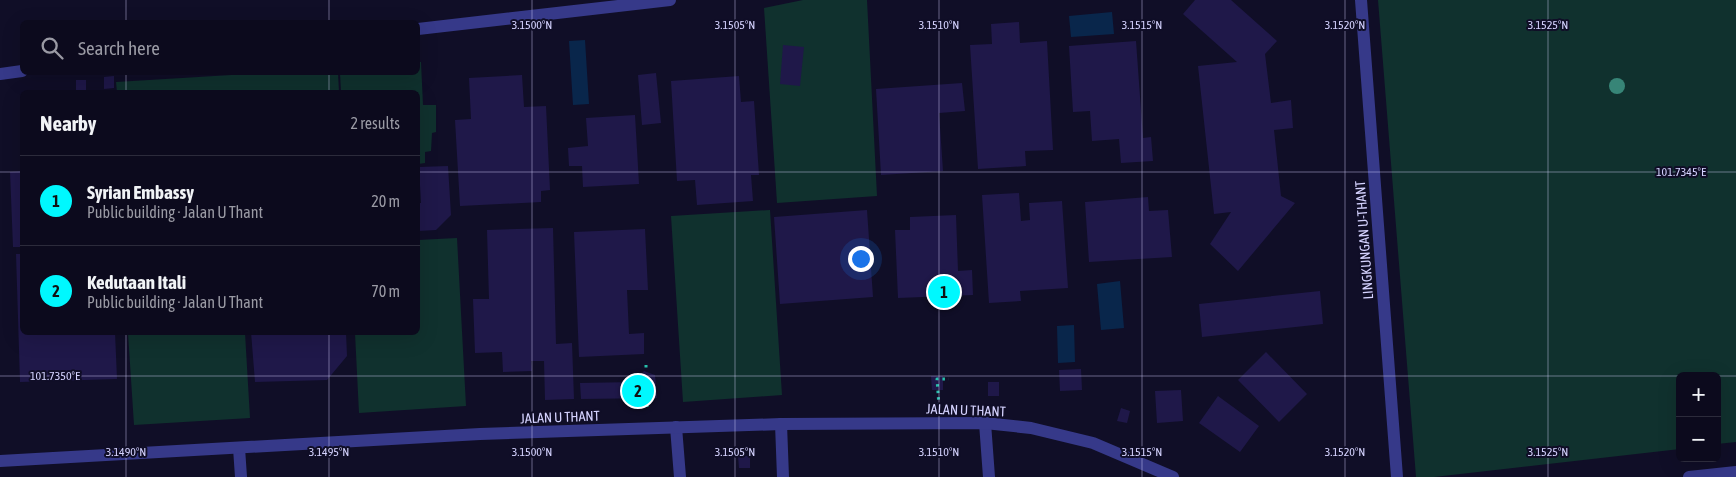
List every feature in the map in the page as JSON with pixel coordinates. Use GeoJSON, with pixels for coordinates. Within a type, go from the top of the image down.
{"type":"FeatureCollection","features":[{"type":"Feature","properties":{"kind":"street"},"geometry":{"type":"LineString","coordinates":[[420,29],[670,0]]}},
{"type":"Feature","properties":{"kind":"street","name":"LINGKUNGAN U-THANT"},"geometry":{"type":"LineString","coordinates":[[1361,0],[1397,477]]}},
{"type":"Feature","properties":{"kind":"street"},"geometry":{"type":"LineString","coordinates":[[0,74],[20,71]]}},
{"type":"Feature","properties":{"kind":"street"},"geometry":{"type":"LineString","coordinates":[[985,423],[989,477]]}},
{"type":"Feature","properties":{"kind":"street","name":"JALAN U THANT"},"geometry":{"type":"LineString","coordinates":[[0,461],[480,434],[781,424],[985,423],[1031,428],[1093,443],[1173,477]]}},
{"type":"Feature","properties":{"kind":"street"},"geometry":{"type":"LineString","coordinates":[[781,424],[783,477]]}},
{"type":"Feature","properties":{"kind":"street"},"geometry":{"type":"LineString","coordinates":[[676,427],[680,477]]}},
{"type":"Feature","properties":{"kind":"street"},"geometry":{"type":"LineString","coordinates":[[239,448],[241,477]]}},
{"type":"Feature","properties":{"kind":"street"},"geometry":{"type":"LineString","coordinates":[[1689,477],[1736,472]]}},
{"type":"Feature","properties":{"kind":"path"},"geometry":{"type":"LineString","coordinates":[[646,365],[646,370]]}},
{"type":"Feature","properties":{"kind":"path"},"geometry":{"type":"LineString","coordinates":[[938,396],[937,379],[950,379]]}},
{"type":"Feature","properties":{"kind":"green space"},"geometry":{"type":"Polygon","coordinates":[[[803,0],[867,0],[877,196],[777,203],[764,8],[803,0]]]}},
{"type":"Feature","properties":{"kind":"green space"},"geometry":{"type":"Polygon","coordinates":[[[1378,0],[1736,0],[1736,442],[1721,444],[1721,372],[1676,372],[1676,449],[1434,477],[1416,477],[1378,0]]]}},
{"type":"Feature","properties":{"kind":"green space"},"geometry":{"type":"Polygon","coordinates":[[[421,62],[423,105],[436,105],[436,132],[432,133],[431,151],[425,152],[425,163],[420,164],[420,90],[341,90],[340,75],[420,75],[421,62]]]}},
{"type":"Feature","properties":{"kind":"green space"},"geometry":{"type":"Polygon","coordinates":[[[231,75],[338,75],[339,90],[117,90],[116,82],[231,75]]]}},
{"type":"Feature","properties":{"kind":"green space"},"geometry":{"type":"Polygon","coordinates":[[[770,210],[782,395],[683,402],[671,216],[770,210]]]}},
{"type":"Feature","properties":{"kind":"green space"},"geometry":{"type":"Polygon","coordinates":[[[457,238],[466,406],[359,413],[355,335],[420,335],[420,240],[457,238]]]}},
{"type":"Feature","properties":{"kind":"green space"},"geometry":{"type":"Polygon","coordinates":[[[128,335],[245,335],[250,418],[134,425],[128,335]]]}},
{"type":"Feature","properties":{"kind":"water"},"geometry":{"type":"Polygon","coordinates":[[[1112,12],[1114,34],[1071,37],[1069,16],[1112,12]]]}},
{"type":"Feature","properties":{"kind":"water"},"geometry":{"type":"Polygon","coordinates":[[[585,40],[589,104],[573,105],[569,41],[585,40]]]}},
{"type":"Feature","properties":{"kind":"water"},"geometry":{"type":"Polygon","coordinates":[[[1120,281],[1124,328],[1101,330],[1097,284],[1120,281]]]}},
{"type":"Feature","properties":{"kind":"water"},"geometry":{"type":"Polygon","coordinates":[[[1074,325],[1075,362],[1058,363],[1057,326],[1074,325]]]}},
{"type":"Feature","properties":{"kind":"building"},"geometry":{"type":"Polygon","coordinates":[[[1195,0],[1231,0],[1277,41],[1265,54],[1271,103],[1291,100],[1293,128],[1274,130],[1281,196],[1295,203],[1238,271],[1210,244],[1231,212],[1214,214],[1198,66],[1237,62],[1183,14],[1195,0]]]}},
{"type":"Feature","properties":{"kind":"building"},"geometry":{"type":"Polygon","coordinates":[[[1019,22],[1020,43],[1047,41],[1053,150],[1025,151],[1026,166],[978,169],[970,45],[992,44],[991,24],[1019,22]]]}},
{"type":"Feature","properties":{"kind":"building"},"geometry":{"type":"Polygon","coordinates":[[[1136,41],[1143,138],[1151,137],[1153,161],[1121,163],[1119,139],[1092,141],[1090,111],[1073,112],[1069,46],[1136,41]]]}},
{"type":"Feature","properties":{"kind":"building"},"geometry":{"type":"Polygon","coordinates":[[[783,45],[804,47],[800,86],[780,84],[783,45]]]}},
{"type":"Feature","properties":{"kind":"building"},"geometry":{"type":"Polygon","coordinates":[[[656,73],[661,123],[642,125],[638,75],[656,73]]]}},
{"type":"Feature","properties":{"kind":"building"},"geometry":{"type":"Polygon","coordinates":[[[522,75],[524,107],[546,106],[550,190],[541,191],[541,202],[460,206],[455,120],[471,119],[469,78],[522,75]]]}},
{"type":"Feature","properties":{"kind":"building"},"geometry":{"type":"Polygon","coordinates":[[[114,76],[114,88],[104,89],[104,77],[114,76]]]}},
{"type":"Feature","properties":{"kind":"building"},"geometry":{"type":"Polygon","coordinates":[[[739,76],[741,102],[754,101],[759,175],[751,175],[753,201],[697,205],[695,180],[677,181],[671,81],[739,76]]]}},
{"type":"Feature","properties":{"kind":"building"},"geometry":{"type":"Polygon","coordinates":[[[76,80],[86,80],[86,90],[76,90],[76,80]]]}},
{"type":"Feature","properties":{"kind":"building"},"geometry":{"type":"Polygon","coordinates":[[[962,83],[965,111],[939,113],[943,171],[881,175],[876,89],[962,83]]]}},
{"type":"Feature","properties":{"kind":"building"},"geometry":{"type":"Polygon","coordinates":[[[635,115],[639,184],[583,187],[582,166],[569,166],[568,148],[588,146],[586,118],[635,115]]]}},
{"type":"Feature","properties":{"kind":"building"},"geometry":{"type":"Polygon","coordinates":[[[448,166],[451,215],[436,230],[420,231],[420,167],[448,166]]]}},
{"type":"Feature","properties":{"kind":"building"},"geometry":{"type":"Polygon","coordinates":[[[20,171],[20,247],[13,247],[10,172],[20,171]]]}},
{"type":"Feature","properties":{"kind":"building"},"geometry":{"type":"Polygon","coordinates":[[[1019,193],[1021,221],[1030,220],[1029,203],[1062,201],[1068,288],[1020,291],[1021,301],[989,303],[982,195],[1019,193]]]}},
{"type":"Feature","properties":{"kind":"building"},"geometry":{"type":"Polygon","coordinates":[[[1148,197],[1149,211],[1168,210],[1172,257],[1089,262],[1085,202],[1148,197]]]}},
{"type":"Feature","properties":{"kind":"building"},"geometry":{"type":"Polygon","coordinates":[[[867,210],[873,297],[780,304],[774,217],[867,210]]]}},
{"type":"Feature","properties":{"kind":"building"},"geometry":{"type":"Polygon","coordinates":[[[956,215],[958,271],[972,270],[973,295],[898,298],[895,230],[910,230],[910,217],[956,215]]]}},
{"type":"Feature","properties":{"kind":"building"},"geometry":{"type":"Polygon","coordinates":[[[553,228],[556,344],[572,343],[574,399],[545,400],[544,361],[531,361],[532,371],[503,372],[502,352],[475,353],[473,299],[489,299],[487,230],[553,228]]]}},
{"type":"Feature","properties":{"kind":"building"},"geometry":{"type":"Polygon","coordinates":[[[645,229],[648,290],[627,290],[629,334],[644,333],[644,354],[579,357],[574,232],[645,229]]]}},
{"type":"Feature","properties":{"kind":"building"},"geometry":{"type":"Polygon","coordinates":[[[16,254],[20,254],[20,335],[115,335],[117,379],[20,382],[16,254]]]}},
{"type":"Feature","properties":{"kind":"building"},"geometry":{"type":"Polygon","coordinates":[[[1320,291],[1323,324],[1202,337],[1199,304],[1320,291]]]}},
{"type":"Feature","properties":{"kind":"building"},"geometry":{"type":"Polygon","coordinates":[[[251,335],[346,335],[347,356],[327,380],[255,382],[251,335]]]}},
{"type":"Feature","properties":{"kind":"building"},"geometry":{"type":"Polygon","coordinates":[[[1266,352],[1307,394],[1279,422],[1238,380],[1266,352]]]}},
{"type":"Feature","properties":{"kind":"building"},"geometry":{"type":"Polygon","coordinates":[[[1081,369],[1082,390],[1060,391],[1059,370],[1081,369]]]}},
{"type":"Feature","properties":{"kind":"building"},"geometry":{"type":"Polygon","coordinates":[[[644,371],[655,375],[657,398],[581,399],[580,383],[635,382],[644,371]]]}},
{"type":"Feature","properties":{"kind":"building"},"geometry":{"type":"Polygon","coordinates":[[[931,376],[943,376],[943,390],[932,390],[931,376]]]}},
{"type":"Feature","properties":{"kind":"building"},"geometry":{"type":"Polygon","coordinates":[[[988,382],[999,382],[999,396],[988,396],[988,382]]]}},
{"type":"Feature","properties":{"kind":"building"},"geometry":{"type":"Polygon","coordinates":[[[1181,390],[1183,421],[1157,423],[1155,391],[1181,390]]]}},
{"type":"Feature","properties":{"kind":"building"},"geometry":{"type":"Polygon","coordinates":[[[1218,396],[1259,426],[1240,452],[1199,423],[1218,396]]]}},
{"type":"Feature","properties":{"kind":"building"},"geometry":{"type":"Polygon","coordinates":[[[1121,408],[1130,411],[1127,423],[1117,421],[1121,408]]]}},
{"type":"Feature","properties":{"kind":"building"},"geometry":{"type":"Polygon","coordinates":[[[738,456],[750,456],[750,468],[739,468],[738,456]]]}},
{"type":"Feature","properties":{"kind":"place","name":"Syrian Embassy"},"geometry":{"type":"Point","coordinates":[944,292]}},
{"type":"Feature","properties":{"kind":"place","name":"Kedutaan Itali"},"geometry":{"type":"Point","coordinates":[638,391]}}]}
